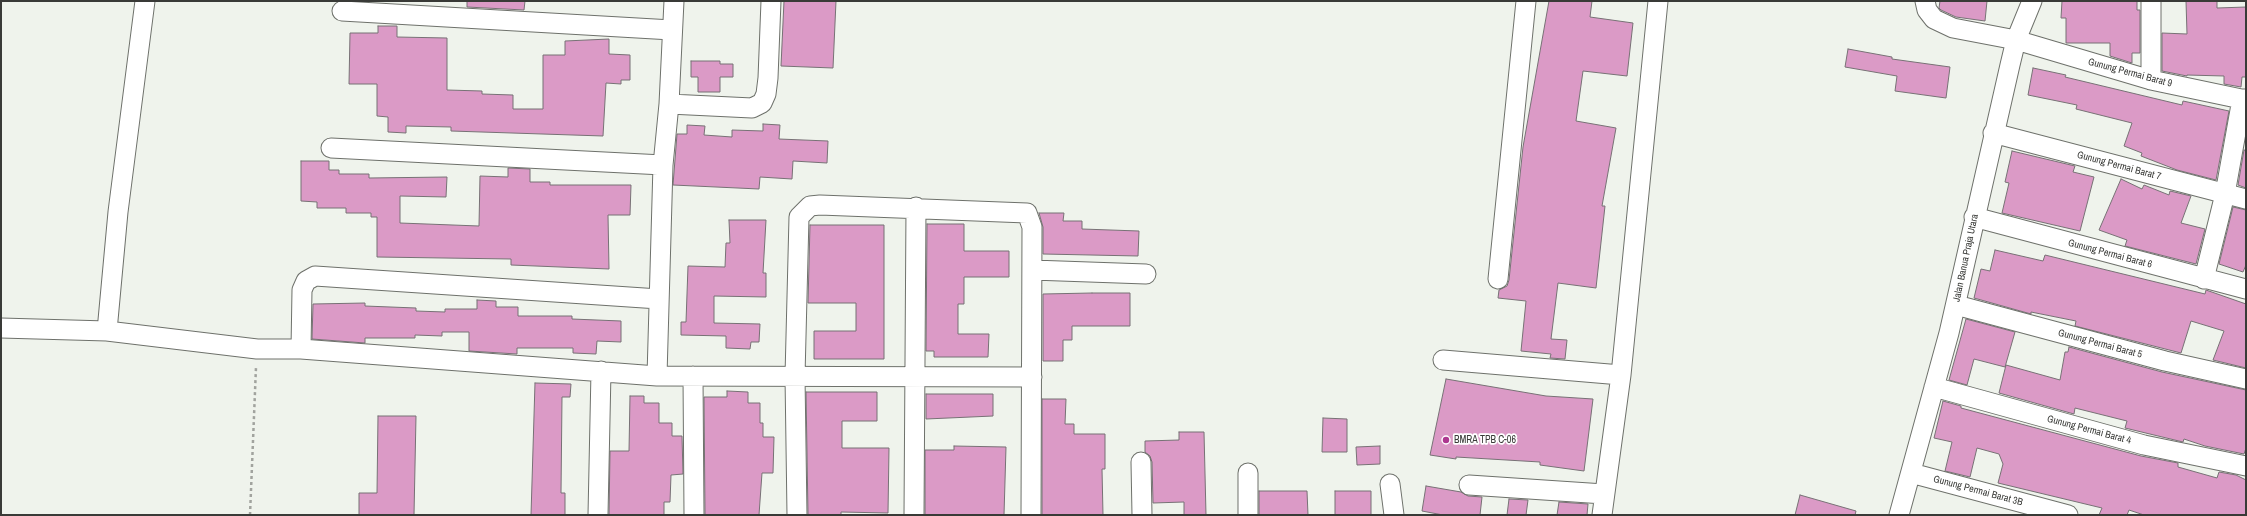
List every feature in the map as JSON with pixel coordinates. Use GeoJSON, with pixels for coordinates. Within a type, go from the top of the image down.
{"type":"FeatureCollection","features":[{"type":"Feature","properties":{"kind":"street"},"geometry":{"type":"LineString","coordinates":[[107,331],[118,212],[145,1]]}},
{"type":"Feature","properties":{"kind":"street"},"geometry":{"type":"LineString","coordinates":[[657,376],[663,165],[669,104],[674,1]]}},
{"type":"Feature","properties":{"kind":"street"},"geometry":{"type":"LineString","coordinates":[[669,104],[752,108],[762,103],[766,94],[768,78],[771,1]]}},
{"type":"Feature","properties":{"kind":"street"},"geometry":{"type":"LineString","coordinates":[[1498,279],[1526,1]]}},
{"type":"Feature","properties":{"kind":"street"},"geometry":{"type":"LineString","coordinates":[[1602,515],[1621,375],[1658,1]]}},
{"type":"Feature","properties":{"kind":"street","name":"Gunung Permai Barat 9"},"geometry":{"type":"LineString","coordinates":[[1925,1],[1927,10],[1934,19],[1954,28],[2016,40],[2151,80],[2245,100]]}},
{"type":"Feature","properties":{"kind":"street","name":"Jalan Banua Praja Utara"},"geometry":{"type":"LineString","coordinates":[[1899,515],[1956,305],[1993,133],[2016,40],[2032,1]]}},
{"type":"Feature","properties":{"kind":"street"},"geometry":{"type":"LineString","coordinates":[[2151,1],[2151,80]]}},
{"type":"Feature","properties":{"kind":"street"},"geometry":{"type":"LineString","coordinates":[[342,11],[672,30]]}},
{"type":"Feature","properties":{"kind":"street"},"geometry":{"type":"LineString","coordinates":[[2204,279],[2225,194],[2245,100]]}},
{"type":"Feature","properties":{"kind":"street","name":"Gunung Permai Barat 7"},"geometry":{"type":"LineString","coordinates":[[1993,133],[2225,194],[2246,198]]}},
{"type":"Feature","properties":{"kind":"street"},"geometry":{"type":"LineString","coordinates":[[331,148],[663,165]]}},
{"type":"Feature","properties":{"kind":"street"},"geometry":{"type":"LineString","coordinates":[[797,515],[795,376],[800,217],[803,211],[810,206],[820,205],[916,207],[1027,213],[1032,227],[1031,515]]}},
{"type":"Feature","properties":{"kind":"street"},"geometry":{"type":"LineString","coordinates":[[914,515],[916,207]]}},
{"type":"Feature","properties":{"kind":"street","name":"Gunung Permai Barat 6"},"geometry":{"type":"LineString","coordinates":[[1974,217],[2246,289]]}},
{"type":"Feature","properties":{"kind":"street"},"geometry":{"type":"LineString","coordinates":[[1032,270],[1146,274]]}},
{"type":"Feature","properties":{"kind":"street"},"geometry":{"type":"LineString","coordinates":[[301,349],[302,290],[306,280],[315,276],[659,299]]}},
{"type":"Feature","properties":{"kind":"street","name":"Gunung Permai Barat 5"},"geometry":{"type":"LineString","coordinates":[[1956,305],[2165,361],[2246,379]]}},
{"type":"Feature","properties":{"kind":"street"},"geometry":{"type":"LineString","coordinates":[[1,328],[107,331],[257,349],[301,349],[657,376],[1032,377]]}},
{"type":"Feature","properties":{"kind":"street"},"geometry":{"type":"LineString","coordinates":[[1443,360],[1621,375]]}},
{"type":"Feature","properties":{"kind":"street"},"geometry":{"type":"LineString","coordinates":[[598,515],[601,371]]}},
{"type":"Feature","properties":{"kind":"street"},"geometry":{"type":"LineString","coordinates":[[693,376],[694,515]]}},
{"type":"Feature","properties":{"kind":"street","name":"Gunung Permai Barat 4"},"geometry":{"type":"LineString","coordinates":[[1934,387],[2144,445],[2246,466]]}},
{"type":"Feature","properties":{"kind":"street"},"geometry":{"type":"LineString","coordinates":[[1141,462],[1142,515]]}},
{"type":"Feature","properties":{"kind":"street","name":"Gunung Permai Barat 3B"},"geometry":{"type":"LineString","coordinates":[[1911,472],[2068,515]]}},
{"type":"Feature","properties":{"kind":"street"},"geometry":{"type":"LineString","coordinates":[[1248,473],[1248,515]]}},
{"type":"Feature","properties":{"kind":"street"},"geometry":{"type":"LineString","coordinates":[[1390,484],[1394,515]]}},
{"type":"Feature","properties":{"kind":"street"},"geometry":{"type":"LineString","coordinates":[[1470,485],[1604,494]]}},
{"type":"Feature","properties":{"kind":"path"},"geometry":{"type":"LineString","coordinates":[[250,515],[257,349]]}},
{"type":"Feature","properties":{"kind":"building"},"geometry":{"type":"Polygon","coordinates":[[[467,1],[525,1],[524,10],[467,7],[467,1]]]}},
{"type":"Feature","properties":{"kind":"building"},"geometry":{"type":"Polygon","coordinates":[[[784,1],[836,1],[833,68],[781,66],[784,1]]]}},
{"type":"Feature","properties":{"kind":"building"},"geometry":{"type":"Polygon","coordinates":[[[1549,1],[1592,1],[1590,17],[1633,23],[1627,76],[1583,71],[1576,121],[1616,128],[1602,206],[1605,206],[1596,288],[1558,283],[1551,339],[1567,340],[1565,359],[1550,358],[1551,354],[1521,351],[1526,301],[1498,298],[1499,290],[1507,286],[1509,280],[1523,147],[1549,1]]]}},
{"type":"Feature","properties":{"kind":"building"},"geometry":{"type":"Polygon","coordinates":[[[1940,1],[1987,1],[1985,21],[1956,17],[1939,8],[1940,1]]]}},
{"type":"Feature","properties":{"kind":"building"},"geometry":{"type":"Polygon","coordinates":[[[2062,1],[2137,1],[2137,10],[2140,10],[2140,53],[2132,53],[2132,63],[2110,56],[2110,43],[2066,43],[2066,18],[2061,18],[2062,1]]]}},
{"type":"Feature","properties":{"kind":"building"},"geometry":{"type":"Polygon","coordinates":[[[2186,1],[2217,1],[2217,8],[2246,7],[2246,77],[2242,77],[2241,87],[2224,84],[2224,76],[2187,76],[2162,71],[2162,33],[2187,34],[2186,1]]]}},
{"type":"Feature","properties":{"kind":"building"},"geometry":{"type":"Polygon","coordinates":[[[378,26],[397,26],[397,37],[447,38],[447,90],[482,91],[482,94],[513,95],[513,109],[543,109],[543,55],[565,55],[565,41],[609,39],[609,54],[630,55],[630,80],[621,80],[621,84],[606,83],[603,136],[451,131],[451,127],[406,126],[406,133],[388,132],[388,117],[377,116],[377,84],[349,84],[350,33],[378,33],[378,26]]]}},
{"type":"Feature","properties":{"kind":"building"},"geometry":{"type":"Polygon","coordinates":[[[1848,49],[1892,57],[1892,59],[1950,67],[1946,98],[1895,91],[1897,76],[1845,67],[1848,49]]]}},
{"type":"Feature","properties":{"kind":"building"},"geometry":{"type":"Polygon","coordinates":[[[691,61],[720,61],[720,64],[733,64],[733,77],[720,77],[720,92],[698,92],[698,77],[691,77],[691,61]]]}},
{"type":"Feature","properties":{"kind":"building"},"geometry":{"type":"Polygon","coordinates":[[[2033,68],[2182,105],[2183,101],[2229,111],[2216,180],[2177,170],[2141,156],[2142,153],[2124,146],[2132,123],[2076,109],[2077,105],[2028,95],[2033,68]]]}},
{"type":"Feature","properties":{"kind":"building"},"geometry":{"type":"Polygon","coordinates":[[[763,124],[780,125],[779,139],[828,141],[827,163],[793,161],[792,179],[760,177],[759,189],[673,185],[677,134],[687,134],[687,125],[705,126],[704,135],[732,137],[732,130],[763,131],[763,124]]]}},
{"type":"Feature","properties":{"kind":"building"},"geometry":{"type":"Polygon","coordinates":[[[2244,150],[2246,151],[2246,188],[2238,185],[2244,150]]]}},
{"type":"Feature","properties":{"kind":"building"},"geometry":{"type":"Polygon","coordinates":[[[2012,151],[2075,166],[2073,172],[2094,177],[2080,231],[2002,213],[2009,183],[2005,182],[2012,151]]]}},
{"type":"Feature","properties":{"kind":"building"},"geometry":{"type":"Polygon","coordinates":[[[301,161],[329,161],[329,170],[339,170],[339,174],[369,174],[369,178],[447,177],[446,197],[400,196],[400,223],[479,226],[480,176],[508,177],[508,168],[530,169],[530,182],[550,182],[550,185],[631,185],[630,215],[608,215],[609,269],[511,265],[511,259],[377,257],[377,217],[371,217],[371,213],[346,213],[346,208],[317,208],[317,202],[301,201],[301,161]]]}},
{"type":"Feature","properties":{"kind":"building"},"geometry":{"type":"Polygon","coordinates":[[[2121,179],[2142,189],[2144,185],[2169,195],[2170,191],[2191,196],[2181,223],[2205,229],[2196,264],[2125,246],[2127,240],[2099,230],[2121,179]]]}},
{"type":"Feature","properties":{"kind":"building"},"geometry":{"type":"Polygon","coordinates":[[[2233,207],[2246,210],[2246,265],[2243,272],[2219,264],[2233,207]]]}},
{"type":"Feature","properties":{"kind":"building"},"geometry":{"type":"Polygon","coordinates":[[[1039,213],[1064,213],[1063,221],[1082,221],[1082,229],[1139,231],[1138,256],[1043,254],[1043,227],[1039,213]]]}},
{"type":"Feature","properties":{"kind":"building"},"geometry":{"type":"Polygon","coordinates":[[[729,220],[766,220],[763,273],[766,273],[766,297],[714,296],[714,323],[760,324],[759,342],[751,342],[750,349],[726,348],[726,336],[681,335],[681,322],[686,322],[688,266],[725,267],[726,243],[730,243],[729,220]]]}},
{"type":"Feature","properties":{"kind":"building"},"geometry":{"type":"Polygon","coordinates":[[[927,224],[964,224],[964,251],[1009,251],[1009,277],[964,277],[964,304],[958,304],[958,334],[989,334],[988,357],[934,357],[934,351],[926,351],[927,224]]]}},
{"type":"Feature","properties":{"kind":"building"},"geometry":{"type":"Polygon","coordinates":[[[810,225],[884,225],[884,359],[814,359],[814,331],[856,331],[856,303],[808,303],[810,225]]]}},
{"type":"Feature","properties":{"kind":"building"},"geometry":{"type":"Polygon","coordinates":[[[1995,250],[2043,261],[2045,255],[2205,294],[2206,290],[2246,304],[2246,368],[2213,360],[2224,331],[2191,321],[2181,353],[2075,326],[2076,321],[2031,312],[2031,314],[1974,298],[1981,269],[1990,271],[1995,250]]]}},
{"type":"Feature","properties":{"kind":"building"},"geometry":{"type":"Polygon","coordinates":[[[1130,293],[1130,326],[1072,326],[1072,340],[1063,340],[1063,361],[1043,361],[1043,294],[1130,293]]]}},
{"type":"Feature","properties":{"kind":"building"},"geometry":{"type":"Polygon","coordinates":[[[477,300],[496,301],[496,307],[518,307],[518,316],[572,316],[572,319],[621,321],[621,342],[597,341],[596,354],[573,353],[573,348],[517,348],[517,354],[469,351],[469,332],[442,332],[442,336],[415,335],[415,338],[365,338],[365,343],[312,339],[313,304],[365,303],[365,306],[416,308],[416,311],[445,312],[445,309],[477,309],[477,300]]]}},
{"type":"Feature","properties":{"kind":"building"},"geometry":{"type":"Polygon","coordinates":[[[1966,319],[2015,332],[2005,367],[1974,359],[1967,385],[1949,380],[1966,319]]]}},
{"type":"Feature","properties":{"kind":"building"},"geometry":{"type":"Polygon","coordinates":[[[2069,347],[2162,372],[2246,390],[2246,448],[2244,454],[2205,446],[2184,439],[2183,442],[2125,428],[2127,421],[2075,408],[2074,414],[1999,393],[2006,365],[2060,380],[2065,352],[2068,352],[2069,347]]]}},
{"type":"Feature","properties":{"kind":"building"},"geometry":{"type":"Polygon","coordinates":[[[1446,379],[1546,396],[1593,399],[1584,471],[1540,465],[1540,462],[1456,457],[1456,459],[1430,455],[1446,379]]]}},
{"type":"Feature","properties":{"kind":"building"},"geometry":{"type":"Polygon","coordinates":[[[535,383],[571,384],[570,397],[562,397],[561,493],[565,493],[565,515],[531,515],[535,383]]]}},
{"type":"Feature","properties":{"kind":"building"},"geometry":{"type":"Polygon","coordinates":[[[727,391],[748,392],[748,403],[760,403],[760,423],[763,423],[763,437],[774,437],[773,473],[762,473],[759,515],[705,515],[704,397],[727,397],[727,391]]]}},
{"type":"Feature","properties":{"kind":"building"},"geometry":{"type":"Polygon","coordinates":[[[806,392],[877,392],[877,421],[842,421],[842,448],[889,448],[888,513],[841,512],[841,515],[808,515],[806,392]]]}},
{"type":"Feature","properties":{"kind":"building"},"geometry":{"type":"Polygon","coordinates":[[[926,394],[993,394],[993,416],[926,419],[926,394]]]}},
{"type":"Feature","properties":{"kind":"building"},"geometry":{"type":"Polygon","coordinates":[[[630,396],[644,396],[644,403],[659,403],[659,423],[672,423],[672,436],[682,436],[683,474],[671,475],[670,502],[664,502],[664,515],[609,515],[610,451],[629,451],[630,396]]]}},
{"type":"Feature","properties":{"kind":"building"},"geometry":{"type":"Polygon","coordinates":[[[1042,399],[1066,399],[1065,424],[1074,424],[1074,434],[1105,434],[1105,469],[1102,469],[1103,515],[1042,515],[1042,399]]]}},
{"type":"Feature","properties":{"kind":"building"},"geometry":{"type":"Polygon","coordinates":[[[1943,401],[1961,406],[1961,408],[2141,456],[2178,463],[2178,467],[2217,478],[2219,472],[2236,475],[2246,480],[2246,515],[2144,515],[2129,510],[2127,515],[2099,515],[2102,508],[1998,483],[2003,464],[1999,454],[1977,448],[1970,477],[1945,471],[1952,442],[1934,438],[1943,401]]]}},
{"type":"Feature","properties":{"kind":"building"},"geometry":{"type":"Polygon","coordinates":[[[378,416],[416,416],[414,515],[359,515],[359,493],[377,493],[378,416]]]}},
{"type":"Feature","properties":{"kind":"building"},"geometry":{"type":"Polygon","coordinates":[[[1323,418],[1347,419],[1347,452],[1322,452],[1323,418]]]}},
{"type":"Feature","properties":{"kind":"building"},"geometry":{"type":"Polygon","coordinates":[[[1179,432],[1204,432],[1206,515],[1184,515],[1184,502],[1153,503],[1152,462],[1150,456],[1145,452],[1145,441],[1179,440],[1179,432]]]}},
{"type":"Feature","properties":{"kind":"building"},"geometry":{"type":"Polygon","coordinates":[[[954,446],[1006,447],[1004,515],[925,515],[925,450],[954,450],[954,446]]]}},
{"type":"Feature","properties":{"kind":"building"},"geometry":{"type":"Polygon","coordinates":[[[1380,446],[1380,464],[1357,465],[1356,447],[1380,446]]]}},
{"type":"Feature","properties":{"kind":"building"},"geometry":{"type":"Polygon","coordinates":[[[1426,486],[1461,492],[1468,496],[1482,497],[1480,515],[1443,515],[1422,511],[1426,486]]]}},
{"type":"Feature","properties":{"kind":"building"},"geometry":{"type":"Polygon","coordinates":[[[1259,491],[1307,491],[1308,515],[1259,515],[1259,491]]]}},
{"type":"Feature","properties":{"kind":"building"},"geometry":{"type":"Polygon","coordinates":[[[1335,491],[1371,491],[1371,515],[1335,515],[1335,491]]]}},
{"type":"Feature","properties":{"kind":"building"},"geometry":{"type":"Polygon","coordinates":[[[1800,495],[1856,511],[1855,515],[1795,515],[1800,495]]]}},
{"type":"Feature","properties":{"kind":"building"},"geometry":{"type":"Polygon","coordinates":[[[1509,499],[1528,500],[1526,515],[1507,515],[1509,499]]]}},
{"type":"Feature","properties":{"kind":"building"},"geometry":{"type":"Polygon","coordinates":[[[1559,502],[1588,504],[1587,515],[1557,515],[1559,502]]]}},
{"type":"Feature","properties":{"kind":"place","name":"BMRA TPB C-06"},"geometry":{"type":"Point","coordinates":[1446,440]}}]}
